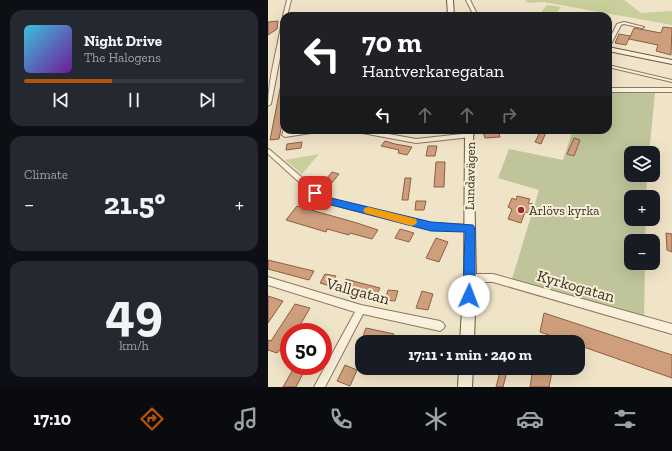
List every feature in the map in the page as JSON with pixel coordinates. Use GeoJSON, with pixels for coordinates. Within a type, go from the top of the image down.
{"type":"FeatureCollection","features":[{"type":"Feature","properties":{"kind":"main road"},"geometry":{"type":"LineString","coordinates":[[450,0],[451,12]]}},
{"type":"Feature","properties":{"kind":"main road"},"geometry":{"type":"LineString","coordinates":[[612,50],[672,62]]}},
{"type":"Feature","properties":{"kind":"main road","name":"Lundavägen"},"geometry":{"type":"LineString","coordinates":[[467,335],[470,278],[470,134]]}},
{"type":"Feature","properties":{"kind":"main road"},"geometry":{"type":"LineString","coordinates":[[464,387],[465,375]]}},
{"type":"Feature","properties":{"kind":"street"},"geometry":{"type":"LineString","coordinates":[[286,12],[289,0]]}},
{"type":"Feature","properties":{"kind":"street"},"geometry":{"type":"LineString","coordinates":[[468,0],[474,12]]}},
{"type":"Feature","properties":{"kind":"street"},"geometry":{"type":"LineString","coordinates":[[612,38],[619,24],[624,23],[642,27]]}},
{"type":"Feature","properties":{"kind":"street"},"geometry":{"type":"LineString","coordinates":[[268,104],[280,47]]}},
{"type":"Feature","properties":{"kind":"street"},"geometry":{"type":"LineString","coordinates":[[612,67],[672,81]]}},
{"type":"Feature","properties":{"kind":"street"},"geometry":{"type":"LineString","coordinates":[[612,90],[672,90]]}},
{"type":"Feature","properties":{"kind":"street"},"geometry":{"type":"LineString","coordinates":[[378,134],[416,141],[463,134]]}},
{"type":"Feature","properties":{"kind":"street"},"geometry":{"type":"LineString","coordinates":[[268,151],[324,200],[431,226],[470,228]]}},
{"type":"Feature","properties":{"kind":"street","name":"Kyrkogatan"},"geometry":{"type":"LineString","coordinates":[[470,278],[493,278],[672,329]]}},
{"type":"Feature","properties":{"kind":"street","name":"Vallgatan"},"geometry":{"type":"LineString","coordinates":[[268,281],[361,310],[440,326]]}},
{"type":"Feature","properties":{"kind":"street"},"geometry":{"type":"LineString","coordinates":[[319,387],[361,310]]}},
{"type":"Feature","properties":{"kind":"green space"},"geometry":{"type":"Polygon","coordinates":[[[525,0],[624,0],[641,13],[672,11],[672,25],[612,14],[612,12],[600,12],[544,2],[528,3],[525,0]]]}},
{"type":"Feature","properties":{"kind":"green space"},"geometry":{"type":"Polygon","coordinates":[[[547,5],[561,7],[557,12],[541,12],[547,5]]]}},
{"type":"Feature","properties":{"kind":"green space"},"geometry":{"type":"Polygon","coordinates":[[[612,93],[655,93],[650,146],[624,146],[624,182],[647,182],[646,190],[624,190],[624,226],[646,226],[645,234],[624,234],[624,270],[645,270],[644,317],[512,279],[539,190],[498,178],[509,149],[563,160],[572,134],[612,134],[612,93]]]}},
{"type":"Feature","properties":{"kind":"green space"},"geometry":{"type":"Polygon","coordinates":[[[319,154],[302,174],[285,160],[319,154]]]}},
{"type":"Feature","properties":{"kind":"building"},"geometry":{"type":"Polygon","coordinates":[[[278,21],[277,29],[268,35],[268,22],[278,21]]]}},
{"type":"Feature","properties":{"kind":"building"},"geometry":{"type":"Polygon","coordinates":[[[663,27],[672,28],[671,55],[656,51],[658,45],[629,39],[634,28],[661,33],[663,27]]]}},
{"type":"Feature","properties":{"kind":"building"},"geometry":{"type":"Polygon","coordinates":[[[619,34],[630,36],[626,45],[615,43],[619,34]]]}},
{"type":"Feature","properties":{"kind":"building"},"geometry":{"type":"Polygon","coordinates":[[[280,89],[280,134],[279,139],[270,140],[280,89]]]}},
{"type":"Feature","properties":{"kind":"building"},"geometry":{"type":"Polygon","coordinates":[[[484,134],[499,134],[500,137],[485,138],[484,134]]]}},
{"type":"Feature","properties":{"kind":"building"},"geometry":{"type":"Polygon","coordinates":[[[539,134],[545,134],[541,144],[535,142],[539,134]]]}},
{"type":"Feature","properties":{"kind":"building"},"geometry":{"type":"Polygon","coordinates":[[[574,138],[580,140],[574,156],[567,154],[574,138]]]}},
{"type":"Feature","properties":{"kind":"building"},"geometry":{"type":"Polygon","coordinates":[[[385,141],[412,147],[407,155],[398,153],[399,150],[381,146],[385,141]]]}},
{"type":"Feature","properties":{"kind":"building"},"geometry":{"type":"Polygon","coordinates":[[[302,142],[301,148],[286,150],[287,144],[302,142]]]}},
{"type":"Feature","properties":{"kind":"building"},"geometry":{"type":"Polygon","coordinates":[[[428,146],[437,146],[435,156],[426,156],[428,146]]]}},
{"type":"Feature","properties":{"kind":"building"},"geometry":{"type":"Polygon","coordinates":[[[436,162],[445,162],[444,187],[434,187],[436,162]]]}},
{"type":"Feature","properties":{"kind":"building"},"geometry":{"type":"Polygon","coordinates":[[[332,172],[339,174],[331,184],[323,183],[332,172]]]}},
{"type":"Feature","properties":{"kind":"building"},"geometry":{"type":"Polygon","coordinates":[[[405,178],[411,178],[408,200],[402,200],[405,178]]]}},
{"type":"Feature","properties":{"kind":"building","name":"Arlövs kyrka"},"geometry":{"type":"Polygon","coordinates":[[[517,196],[530,199],[528,203],[533,204],[530,213],[525,212],[521,223],[508,219],[512,209],[508,207],[512,198],[516,200],[517,196]]]}},
{"type":"Feature","properties":{"kind":"building"},"geometry":{"type":"Polygon","coordinates":[[[416,201],[426,201],[424,210],[415,210],[416,201]]]}},
{"type":"Feature","properties":{"kind":"building"},"geometry":{"type":"Polygon","coordinates":[[[297,206],[378,230],[372,239],[327,229],[326,232],[286,220],[297,206]]]}},
{"type":"Feature","properties":{"kind":"building"},"geometry":{"type":"Polygon","coordinates":[[[400,229],[414,233],[409,242],[395,238],[400,229]]]}},
{"type":"Feature","properties":{"kind":"building"},"geometry":{"type":"Polygon","coordinates":[[[666,233],[672,234],[672,252],[667,250],[666,233]]]}},
{"type":"Feature","properties":{"kind":"building"},"geometry":{"type":"Polygon","coordinates":[[[436,238],[448,242],[439,262],[426,258],[436,238]]]}},
{"type":"Feature","properties":{"kind":"building"},"geometry":{"type":"Polygon","coordinates":[[[268,260],[314,271],[309,280],[268,269],[268,260]]]}},
{"type":"Feature","properties":{"kind":"building"},"geometry":{"type":"Polygon","coordinates":[[[325,274],[336,276],[330,286],[320,283],[325,274]]]}},
{"type":"Feature","properties":{"kind":"building"},"geometry":{"type":"Polygon","coordinates":[[[346,279],[380,288],[375,298],[361,295],[340,288],[346,279]]]}},
{"type":"Feature","properties":{"kind":"building"},"geometry":{"type":"Polygon","coordinates":[[[388,290],[398,291],[395,301],[385,300],[388,290]]]}},
{"type":"Feature","properties":{"kind":"building"},"geometry":{"type":"Polygon","coordinates":[[[422,291],[433,294],[428,310],[416,308],[422,291]]]}},
{"type":"Feature","properties":{"kind":"building"},"geometry":{"type":"Polygon","coordinates":[[[268,296],[283,301],[268,323],[268,296]]]}},
{"type":"Feature","properties":{"kind":"building"},"geometry":{"type":"Polygon","coordinates":[[[295,304],[310,308],[301,323],[283,323],[295,304]]]}},
{"type":"Feature","properties":{"kind":"building"},"geometry":{"type":"Polygon","coordinates":[[[544,313],[672,355],[672,378],[585,347],[585,335],[549,335],[540,332],[544,313]]]}},
{"type":"Feature","properties":{"kind":"building"},"geometry":{"type":"Polygon","coordinates":[[[280,327],[280,350],[277,353],[268,350],[268,340],[271,341],[280,327]]]}},
{"type":"Feature","properties":{"kind":"building"},"geometry":{"type":"Polygon","coordinates":[[[366,328],[394,334],[394,335],[364,335],[366,328]]]}},
{"type":"Feature","properties":{"kind":"building"},"geometry":{"type":"Polygon","coordinates":[[[345,365],[355,369],[355,375],[350,386],[337,381],[345,365]]]}},
{"type":"Feature","properties":{"kind":"building"},"geometry":{"type":"Polygon","coordinates":[[[290,375],[302,375],[296,387],[283,387],[290,375]]]}},
{"type":"Feature","properties":{"kind":"building"},"geometry":{"type":"Polygon","coordinates":[[[499,375],[506,375],[503,387],[496,387],[499,375]]]}},
{"type":"Feature","properties":{"kind":"building"},"geometry":{"type":"Polygon","coordinates":[[[532,375],[551,375],[549,387],[530,387],[532,375]]]}},
{"type":"Feature","properties":{"kind":"slow traffic"},"geometry":{"type":"LineString","coordinates":[[368,210],[412,222]]}},
{"type":"Feature","properties":{"kind":"place","name":"Arlövs kyrka"},"geometry":{"type":"Point","coordinates":[521,210]}},
{"type":"Feature","properties":{"kind":"route"},"geometry":{"type":"LineString","coordinates":[[315,193],[324,200],[431,226],[470,228],[469,296]]}}]}
